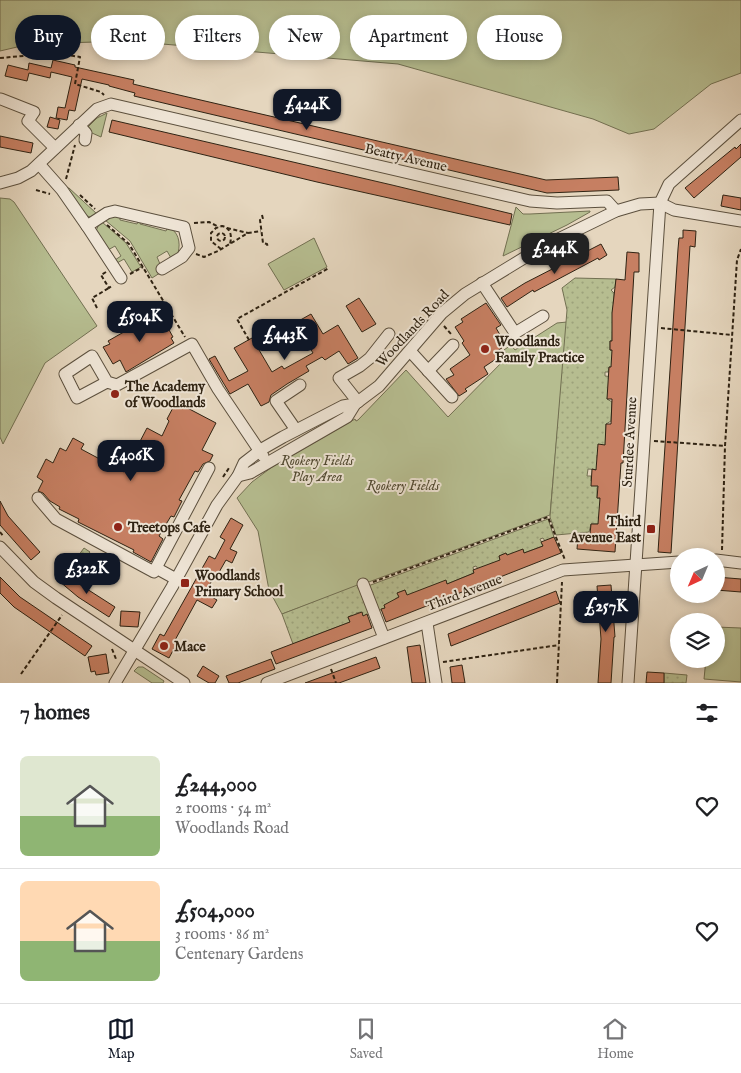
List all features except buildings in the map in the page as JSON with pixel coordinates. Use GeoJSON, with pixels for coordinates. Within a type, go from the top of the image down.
{"type":"FeatureCollection","features":[{"type":"Feature","properties":{"kind":"street"},"geometry":{"type":"LineString","coordinates":[[1,98],[34,112],[28,121],[55,148]]}},
{"type":"Feature","properties":{"kind":"street"},"geometry":{"type":"LineString","coordinates":[[0,183],[22,176],[39,164],[98,108],[111,104]]}},
{"type":"Feature","properties":{"kind":"street","name":"Beatty Avenue"},"geometry":{"type":"LineString","coordinates":[[111,104],[530,201],[557,203],[607,201],[616,211]]}},
{"type":"Feature","properties":{"kind":"street"},"geometry":{"type":"LineString","coordinates":[[741,120],[669,184],[660,203],[674,210],[741,221]]}},
{"type":"Feature","properties":{"kind":"street"},"geometry":{"type":"LineString","coordinates":[[79,125],[86,133],[86,140]]}},
{"type":"Feature","properties":{"kind":"street"},"geometry":{"type":"LineString","coordinates":[[39,164],[61,188],[122,279]]}},
{"type":"Feature","properties":{"kind":"street","name":"Woodlands Road"},"geometry":{"type":"LineString","coordinates":[[238,476],[250,473],[347,416],[356,404],[379,386],[442,313],[465,294],[542,247],[616,211],[640,204],[660,203]]}},
{"type":"Feature","properties":{"kind":"street","name":"Sturdee Avenue"},"geometry":{"type":"LineString","coordinates":[[628,683],[660,203]]}},
{"type":"Feature","properties":{"kind":"street"},"geometry":{"type":"LineString","coordinates":[[87,226],[111,212],[120,212],[184,227],[189,246],[187,250],[182,257],[162,269]]}},
{"type":"Feature","properties":{"kind":"street"},"geometry":{"type":"LineString","coordinates":[[482,284],[515,333],[543,316]]}},
{"type":"Feature","properties":{"kind":"street"},"geometry":{"type":"LineString","coordinates":[[356,404],[339,378],[370,358],[389,334]]}},
{"type":"Feature","properties":{"kind":"street"},"geometry":{"type":"LineString","coordinates":[[428,371],[455,342]]}},
{"type":"Feature","properties":{"kind":"street"},"geometry":{"type":"LineString","coordinates":[[107,382],[117,385],[192,344],[218,389],[267,462]]}},
{"type":"Feature","properties":{"kind":"street"},"geometry":{"type":"LineString","coordinates":[[410,351],[452,398]]}},
{"type":"Feature","properties":{"kind":"street"},"geometry":{"type":"LineString","coordinates":[[296,430],[276,401],[300,385]]}},
{"type":"Feature","properties":{"kind":"street","name":"Woodlands Road"},"geometry":{"type":"LineString","coordinates":[[115,683],[217,506],[238,476],[244,463],[259,450],[296,430],[343,406],[356,404]]}},
{"type":"Feature","properties":{"kind":"street"},"geometry":{"type":"LineString","coordinates":[[38,498],[56,519],[154,572],[209,468]]}},
{"type":"Feature","properties":{"kind":"street"},"geometry":{"type":"LineString","coordinates":[[3,543],[16,564],[41,587],[184,683]]}},
{"type":"Feature","properties":{"kind":"street"},"geometry":{"type":"LineString","coordinates":[[725,561],[741,563]]}},
{"type":"Feature","properties":{"kind":"street","name":"Third Avenue"},"geometry":{"type":"LineString","coordinates":[[267,683],[566,570],[670,563]]}},
{"type":"Feature","properties":{"kind":"street"},"geometry":{"type":"LineString","coordinates":[[156,568],[176,579]]}},
{"type":"Feature","properties":{"kind":"street"},"geometry":{"type":"LineString","coordinates":[[364,584],[384,638]]}},
{"type":"Feature","properties":{"kind":"street"},"geometry":{"type":"LineString","coordinates":[[427,623],[436,683]]}},
{"type":"Feature","properties":{"kind":"path"},"geometry":{"type":"LineString","coordinates":[[0,58],[56,52],[80,57],[75,84],[101,92],[111,104]]}},
{"type":"Feature","properties":{"kind":"path"},"geometry":{"type":"LineString","coordinates":[[64,181],[68,177],[76,144],[84,145],[86,140]]}},
{"type":"Feature","properties":{"kind":"path"},"geometry":{"type":"LineString","coordinates":[[36,189],[49,194]]}},
{"type":"Feature","properties":{"kind":"path"},"geometry":{"type":"LineString","coordinates":[[262,215],[260,220],[263,231],[263,243],[267,244],[268,248]]}},
{"type":"Feature","properties":{"kind":"path"},"geometry":{"type":"LineString","coordinates":[[101,217],[105,223],[127,241],[190,345]]}},
{"type":"Feature","properties":{"kind":"path"},"geometry":{"type":"LineString","coordinates":[[221,249],[213,243],[211,238],[211,234],[216,228],[222,226],[248,233],[263,231]]}},
{"type":"Feature","properties":{"kind":"path"},"geometry":{"type":"LineString","coordinates":[[227,228],[231,234],[230,244]]}},
{"type":"Feature","properties":{"kind":"path"},"geometry":{"type":"LineString","coordinates":[[187,250],[202,258],[248,233]]}},
{"type":"Feature","properties":{"kind":"path"},"geometry":{"type":"LineString","coordinates":[[211,238],[217,237]]}},
{"type":"Feature","properties":{"kind":"path"},"geometry":{"type":"LineString","coordinates":[[720,548],[737,260],[741,249]]}},
{"type":"Feature","properties":{"kind":"path"},"geometry":{"type":"LineString","coordinates":[[122,279],[143,266]]}},
{"type":"Feature","properties":{"kind":"path"},"geometry":{"type":"LineString","coordinates":[[249,340],[237,319],[329,268]]}},
{"type":"Feature","properties":{"kind":"path"},"geometry":{"type":"LineString","coordinates":[[97,308],[92,298],[109,288]]}},
{"type":"Feature","properties":{"kind":"path"},"geometry":{"type":"LineString","coordinates":[[443,325],[455,342]]}},
{"type":"Feature","properties":{"kind":"path"},"geometry":{"type":"LineString","coordinates":[[651,327],[732,335]]}},
{"type":"Feature","properties":{"kind":"path"},"geometry":{"type":"LineString","coordinates":[[644,440],[725,446]]}},
{"type":"Feature","properties":{"kind":"path"},"geometry":{"type":"LineString","coordinates":[[364,584],[548,517],[566,570],[557,683]]}},
{"type":"Feature","properties":{"kind":"path"},"geometry":{"type":"LineString","coordinates":[[0,532],[3,543]]}},
{"type":"Feature","properties":{"kind":"path"},"geometry":{"type":"LineString","coordinates":[[21,674],[62,615],[55,611]]}},
{"type":"Feature","properties":{"kind":"path"},"geometry":{"type":"LineString","coordinates":[[434,663],[559,645]]}},
{"type":"Feature","properties":{"kind":"path"},"geometry":{"type":"LineString","coordinates":[[111,648],[116,660]]}},
{"type":"Feature","properties":{"kind":"path"},"geometry":{"type":"LineString","coordinates":[[328,660],[336,683]]}},
{"type":"Feature","properties":{"kind":"green space"},"geometry":{"type":"Polygon","coordinates":[[[0,0],[741,0],[741,73],[711,84],[654,129],[629,134],[593,119],[398,64],[351,60],[467,60],[467,15],[350,15],[350,60],[340,59],[340,15],[269,15],[269,53],[259,52],[259,15],[175,15],[175,45],[165,44],[165,15],[91,15],[91,42],[81,42],[81,15],[15,15],[15,48],[0,51],[0,0]]]}},
{"type":"Feature","properties":{"kind":"green space"},"geometry":{"type":"Polygon","coordinates":[[[107,113],[101,137],[92,133],[88,127],[97,118],[107,113]]]}},
{"type":"Feature","properties":{"kind":"green space"},"geometry":{"type":"Polygon","coordinates":[[[67,188],[97,214],[90,217],[85,215],[67,188]]]}},
{"type":"Feature","properties":{"kind":"green space"},"geometry":{"type":"Polygon","coordinates":[[[0,198],[10,199],[14,202],[97,326],[45,363],[3,444],[0,437],[0,198]]]}},
{"type":"Feature","properties":{"kind":"green space"},"geometry":{"type":"Polygon","coordinates":[[[516,207],[523,214],[590,212],[503,256],[516,207]]]}},
{"type":"Feature","properties":{"kind":"green space"},"geometry":{"type":"Polygon","coordinates":[[[120,215],[120,220],[137,224],[139,220],[141,221],[140,224],[166,231],[168,227],[176,234],[179,241],[178,253],[171,258],[167,251],[157,257],[163,271],[152,278],[130,241],[105,220],[111,216],[120,215]]]}},
{"type":"Feature","properties":{"kind":"green space"},"geometry":{"type":"Polygon","coordinates":[[[102,222],[126,243],[141,267],[132,272],[124,259],[117,263],[115,260],[121,256],[115,246],[108,250],[96,231],[102,222]]]}},
{"type":"Feature","properties":{"kind":"green space"},"geometry":{"type":"Polygon","coordinates":[[[314,238],[327,267],[284,290],[268,264],[314,238]]]}},
{"type":"Feature","properties":{"kind":"green space"},"geometry":{"type":"Polygon","coordinates":[[[575,278],[616,279],[615,287],[611,290],[614,293],[610,350],[616,351],[614,367],[609,367],[608,372],[605,372],[605,376],[614,377],[607,399],[612,402],[611,421],[606,424],[605,455],[597,455],[603,470],[588,469],[587,476],[591,476],[591,481],[609,482],[597,488],[597,498],[602,498],[599,524],[591,524],[589,532],[556,535],[550,517],[567,310],[562,288],[575,278]]]}},
{"type":"Feature","properties":{"kind":"green space","name":"Rookery Fields"},"geometry":{"type":"Polygon","coordinates":[[[567,322],[550,515],[282,614],[269,590],[258,531],[237,498],[252,482],[272,467],[355,419],[356,421],[358,420],[406,370],[448,417],[508,356],[504,350],[511,345],[515,350],[557,323],[567,322]]]}},
{"type":"Feature","properties":{"kind":"green space"},"geometry":{"type":"Polygon","coordinates":[[[548,519],[554,537],[545,541],[543,538],[540,539],[543,546],[524,553],[523,550],[508,557],[506,553],[499,556],[501,562],[478,569],[476,566],[473,567],[474,573],[447,584],[446,581],[408,599],[405,590],[397,593],[399,597],[395,599],[396,604],[384,605],[385,608],[378,611],[368,586],[548,519]]]}},
{"type":"Feature","properties":{"kind":"green space"},"geometry":{"type":"Polygon","coordinates":[[[84,548],[90,552],[74,573],[70,574],[67,571],[84,548]]]}},
{"type":"Feature","properties":{"kind":"green space"},"geometry":{"type":"Polygon","coordinates":[[[360,584],[371,614],[364,617],[361,612],[356,613],[358,619],[352,615],[348,617],[350,622],[293,644],[282,614],[360,584]]]}},
{"type":"Feature","properties":{"kind":"green space"},"geometry":{"type":"Polygon","coordinates":[[[725,627],[741,628],[741,682],[704,679],[705,668],[725,668],[725,627]]]}},
{"type":"Feature","properties":{"kind":"green space"},"geometry":{"type":"Polygon","coordinates":[[[138,667],[143,667],[164,681],[163,683],[152,683],[134,671],[138,667]]]}},
{"type":"Feature","properties":{"kind":"green space"},"geometry":{"type":"Polygon","coordinates":[[[664,673],[687,675],[686,683],[664,683],[664,673]]]}},
{"type":"Feature","properties":{"kind":"place","name":"Woodlands Family Practice"},"geometry":{"type":"Point","coordinates":[485,349]}},
{"type":"Feature","properties":{"kind":"place","name":"The Academy of Woodlands"},"geometry":{"type":"Point","coordinates":[115,394]}},
{"type":"Feature","properties":{"kind":"place","name":"Treetops Cafe"},"geometry":{"type":"Point","coordinates":[118,527]}},
{"type":"Feature","properties":{"kind":"place","name":"Third Avenue East"},"geometry":{"type":"Point","coordinates":[651,529]}},
{"type":"Feature","properties":{"kind":"place","name":"Woodlands Primary School"},"geometry":{"type":"Point","coordinates":[185,583]}},
{"type":"Feature","properties":{"kind":"place","name":"Mace"},"geometry":{"type":"Point","coordinates":[164,646]}},
{"type":"Feature","properties":{"kind":"park label","name":"Rookery Fields Play Area"},"geometry":{"type":"Point","coordinates":[317,468]}}]}
